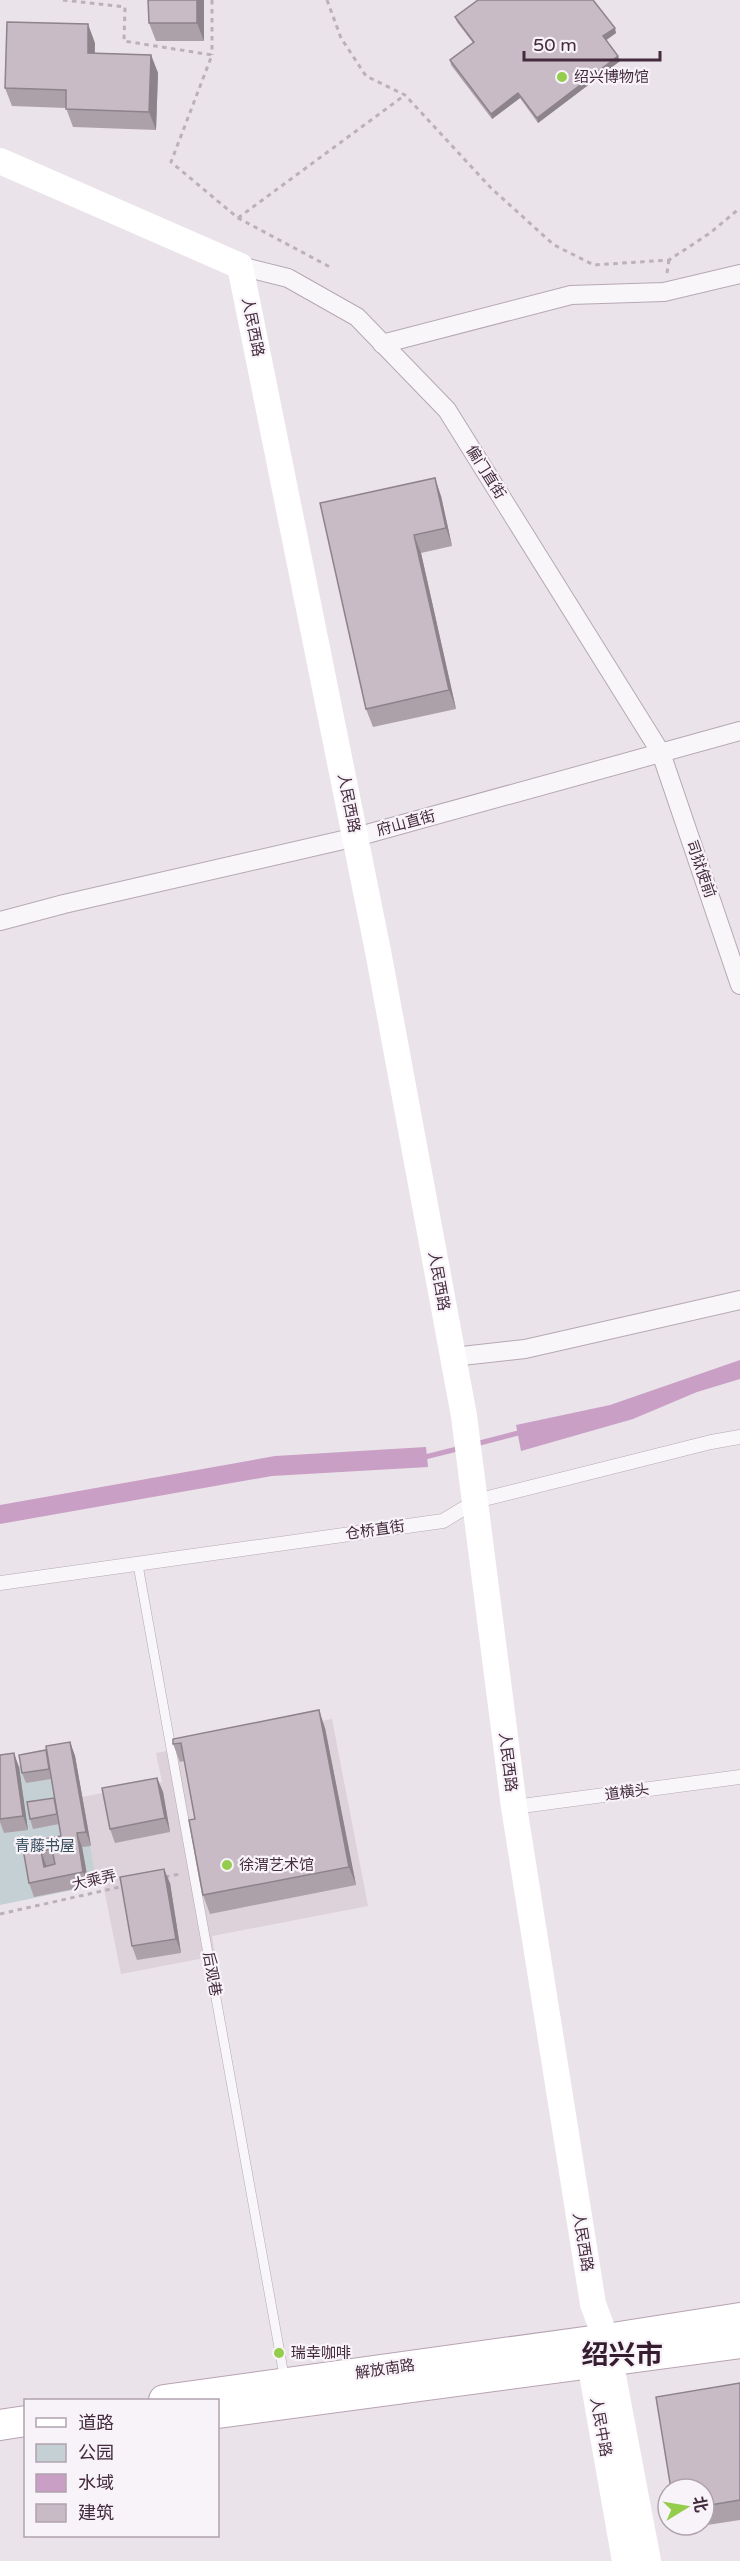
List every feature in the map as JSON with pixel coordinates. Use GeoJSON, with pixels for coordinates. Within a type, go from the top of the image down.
{"type":"FeatureCollection","features":[{"type":"Feature","properties":{"kind":"main road"},"geometry":{"type":"LineString","coordinates":[[0,161],[240,266]]}},
{"type":"Feature","properties":{"kind":"main road","name":"人民西路"},"geometry":{"type":"LineString","coordinates":[[240,266],[356,837],[464,1416],[514,1807],[593,2304]]}},
{"type":"Feature","properties":{"kind":"main road","name":"人民中路"},"geometry":{"type":"LineString","coordinates":[[593,2304],[626,2561]]}},
{"type":"Feature","properties":{"kind":"main road"},"geometry":{"type":"LineString","coordinates":[[598,2352],[740,2318]]}},
{"type":"Feature","properties":{"kind":"main road"},"geometry":{"type":"LineString","coordinates":[[598,2352],[740,2343]]}},
{"type":"Feature","properties":{"kind":"main road","name":"人民中路"},"geometry":{"type":"LineString","coordinates":[[598,2352],[648,2561]]}},
{"type":"Feature","properties":{"kind":"main road","name":"解放南路"},"geometry":{"type":"LineString","coordinates":[[171,2399],[285,2382],[598,2352]]}},
{"type":"Feature","properties":{"kind":"main road","name":"解放南路"},"geometry":{"type":"LineString","coordinates":[[219,2413],[598,2352]]}},
{"type":"Feature","properties":{"kind":"main road"},"geometry":{"type":"LineString","coordinates":[[0,2425],[24,2421]]}},
{"type":"Feature","properties":{"kind":"main road"},"geometry":{"type":"LineString","coordinates":[[0,2443],[24,2439]]}},
{"type":"Feature","properties":{"kind":"street","name":"偏门直街"},"geometry":{"type":"LineString","coordinates":[[240,266],[288,278],[357,317],[447,410],[661,753]]}},
{"type":"Feature","properties":{"kind":"street"},"geometry":{"type":"LineString","coordinates":[[382,344],[571,296],[664,292],[740,274]]}},
{"type":"Feature","properties":{"kind":"street","name":"府山直街"},"geometry":{"type":"LineString","coordinates":[[0,921],[64,904],[356,837],[740,731]]}},
{"type":"Feature","properties":{"kind":"street","name":"司狱使前"},"geometry":{"type":"LineString","coordinates":[[661,753],[740,986]]}},
{"type":"Feature","properties":{"kind":"street"},"geometry":{"type":"LineString","coordinates":[[453,1357],[525,1349],[740,1300]]}},
{"type":"Feature","properties":{"kind":"street","name":"仓桥直街"},"geometry":{"type":"LineString","coordinates":[[0,1583],[443,1521],[476,1501],[711,1442],[740,1437]]}},
{"type":"Feature","properties":{"kind":"street","name":"道横头"},"geometry":{"type":"LineString","coordinates":[[514,1807],[740,1777]]}},
{"type":"Feature","properties":{"kind":"lane","name":"后观巷"},"geometry":{"type":"LineString","coordinates":[[138,1565],[285,2382]]}},
{"type":"Feature","properties":{"kind":"path"},"geometry":{"type":"LineString","coordinates":[[63,0],[125,7],[124,41],[212,55]]}},
{"type":"Feature","properties":{"kind":"path"},"geometry":{"type":"LineString","coordinates":[[212,0],[212,55],[171,162],[237,218],[330,267]]}},
{"type":"Feature","properties":{"kind":"path"},"geometry":{"type":"LineString","coordinates":[[327,0],[341,38],[366,76],[405,96],[491,188],[554,245],[594,265],[669,260],[710,233],[740,208]]}},
{"type":"Feature","properties":{"kind":"path"},"geometry":{"type":"LineString","coordinates":[[237,218],[405,96]]}},
{"type":"Feature","properties":{"kind":"path"},"geometry":{"type":"LineString","coordinates":[[159,1878],[193,1870]]}},
{"type":"Feature","properties":{"kind":"path","name":"大乘弄"},"geometry":{"type":"LineString","coordinates":[[0,1914],[125,1886]]}},
{"type":"Feature","properties":{"kind":"shaded area","name":"徐渭艺术馆"},"geometry":{"type":"Polygon","coordinates":[[[332,1719],[368,1906],[212,1936],[215,1956],[121,1974],[103,1884],[97,1885],[82,1797],[162,1782],[156,1753],[332,1719]]]}},
{"type":"Feature","properties":{"kind":"green space","name":"青藤书屋"},"geometry":{"type":"Polygon","coordinates":[[[75,1756],[97,1885],[0,1905],[0,1769],[75,1756]]]}},
{"type":"Feature","properties":{"kind":"water"},"geometry":{"type":"Polygon","coordinates":[[[740,1360],[740,1379],[697,1392],[633,1419],[521,1451],[516,1425],[610,1405],[740,1360]]]}},
{"type":"Feature","properties":{"kind":"water"},"geometry":{"type":"Polygon","coordinates":[[[426,1447],[428,1467],[272,1476],[0,1524],[0,1505],[275,1456],[426,1447]]]}},
{"type":"Feature","properties":{"kind":"building"},"geometry":{"type":"Polygon","coordinates":[[[148,0],[197,0],[197,23],[149,23],[148,0]]]}},
{"type":"Feature","properties":{"kind":"building"},"geometry":{"type":"Polygon","coordinates":[[[478,0],[593,0],[615,28],[603,36],[618,56],[537,118],[518,93],[491,114],[450,60],[474,42],[455,17],[478,0]]]}},
{"type":"Feature","properties":{"kind":"building"},"geometry":{"type":"Polygon","coordinates":[[[7,22],[88,24],[88,53],[151,55],[149,112],[66,109],[66,90],[5,88],[7,22]]]}},
{"type":"Feature","properties":{"kind":"building"},"geometry":{"type":"Polygon","coordinates":[[[435,478],[446,528],[414,535],[449,690],[366,709],[320,503],[435,478]]]}},
{"type":"Feature","properties":{"kind":"building"},"geometry":{"type":"Polygon","coordinates":[[[319,1710],[349,1867],[203,1895],[189,1820],[195,1819],[181,1743],[173,1744],[173,1739],[319,1710]]]}},
{"type":"Feature","properties":{"kind":"building"},"geometry":{"type":"Polygon","coordinates":[[[70,1742],[86,1832],[77,1833],[83,1872],[29,1883],[22,1843],[61,1836],[46,1746],[70,1742]],[[52,1849],[41,1851],[44,1867],[55,1864],[52,1849]]]}},
{"type":"Feature","properties":{"kind":"building"},"geometry":{"type":"Polygon","coordinates":[[[46,1750],[49,1769],[22,1773],[19,1755],[46,1750]]]}},
{"type":"Feature","properties":{"kind":"building"},"geometry":{"type":"Polygon","coordinates":[[[14,1753],[23,1816],[0,1819],[0,1755],[14,1753]]]}},
{"type":"Feature","properties":{"kind":"building"},"geometry":{"type":"Polygon","coordinates":[[[157,1778],[165,1818],[110,1829],[102,1788],[157,1778]]]}},
{"type":"Feature","properties":{"kind":"building"},"geometry":{"type":"Polygon","coordinates":[[[54,1798],[57,1814],[30,1819],[27,1802],[54,1798]]]}},
{"type":"Feature","properties":{"kind":"building"},"geometry":{"type":"Polygon","coordinates":[[[164,1869],[176,1939],[132,1946],[120,1877],[164,1869]]]}},
{"type":"Feature","properties":{"kind":"building"},"geometry":{"type":"Polygon","coordinates":[[[740,2383],[740,2500],[716,2504],[716,2477],[669,2477],[656,2397],[740,2383]]]}},
{"type":"Feature","properties":{"kind":"waterway"},"geometry":{"type":"LineString","coordinates":[[476,1444],[522,1432]]}},
{"type":"Feature","properties":{"kind":"waterway"},"geometry":{"type":"LineString","coordinates":[[421,1458],[461,1448]]}},
{"type":"Feature","properties":{"kind":"place","name":"绍兴博物馆"},"geometry":{"type":"Point","coordinates":[562,77]}},
{"type":"Feature","properties":{"kind":"place","name":"徐渭艺术馆"},"geometry":{"type":"Point","coordinates":[227,1865]}},
{"type":"Feature","properties":{"kind":"place","name":"瑞幸咖啡"},"geometry":{"type":"Point","coordinates":[279,2353]}},
{"type":"Feature","properties":{"kind":"district","name":"绍兴市"},"geometry":{"type":"Point","coordinates":[622,2355]}}]}
